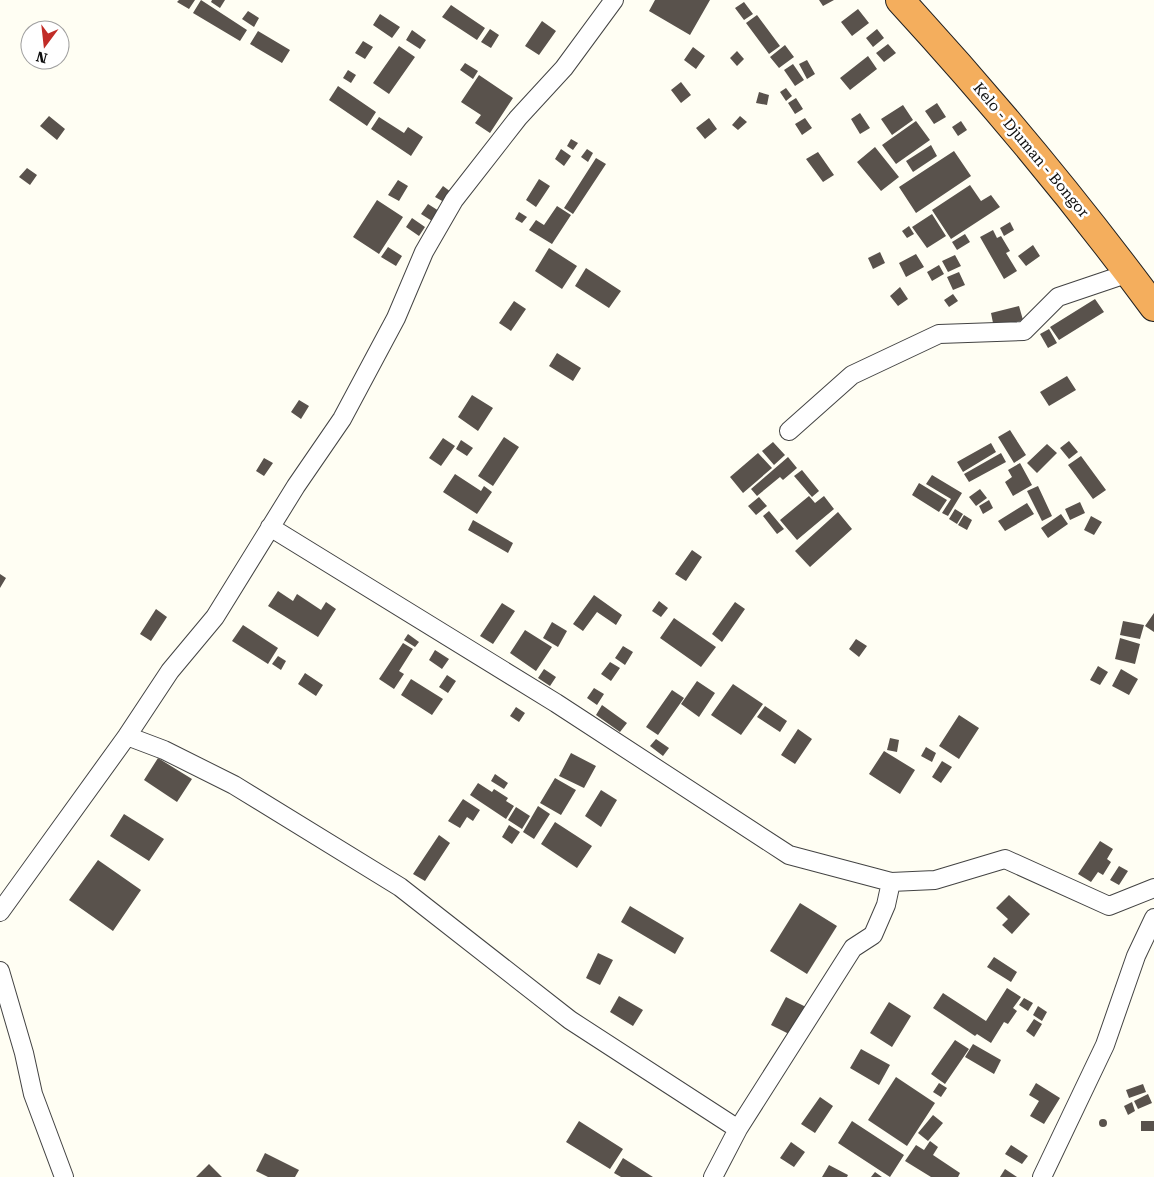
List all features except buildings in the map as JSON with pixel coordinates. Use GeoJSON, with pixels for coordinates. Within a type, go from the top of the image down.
{"type":"FeatureCollection","features":[{"type":"Feature","properties":{"kind":"highway","name":"Kelo - Djuman - Bongor"},"geometry":{"type":"LineString","coordinates":[[900,0],[955,60],[1081,210],[1154,307]]}},
{"type":"Feature","properties":{"kind":"street"},"geometry":{"type":"LineString","coordinates":[[0,912],[127,736],[170,671],[215,617],[270,527],[342,419],[396,318],[424,252],[454,200],[518,118],[564,68],[614,0]]}},
{"type":"Feature","properties":{"kind":"street"},"geometry":{"type":"LineString","coordinates":[[789,431],[852,375],[938,334],[1024,331],[1058,297],[1129,273]]}},
{"type":"Feature","properties":{"kind":"street"},"geometry":{"type":"LineString","coordinates":[[270,527],[556,704],[789,855],[892,882],[935,880],[1004,859],[1110,906],[1154,888]]}},
{"type":"Feature","properties":{"kind":"street"},"geometry":{"type":"LineString","coordinates":[[127,736],[164,750],[234,785],[384,876],[470,940],[570,1020],[738,1128]]}},
{"type":"Feature","properties":{"kind":"street"},"geometry":{"type":"LineString","coordinates":[[714,1177],[738,1128],[853,948],[873,935],[886,905],[892,882]]}},
{"type":"Feature","properties":{"kind":"street"},"geometry":{"type":"LineString","coordinates":[[1042,1177],[1105,1045],[1136,956],[1154,918]]}},
{"type":"Feature","properties":{"kind":"street"},"geometry":{"type":"LineString","coordinates":[[0,971],[24,1053],[33,1094],[64,1177]]}}]}
